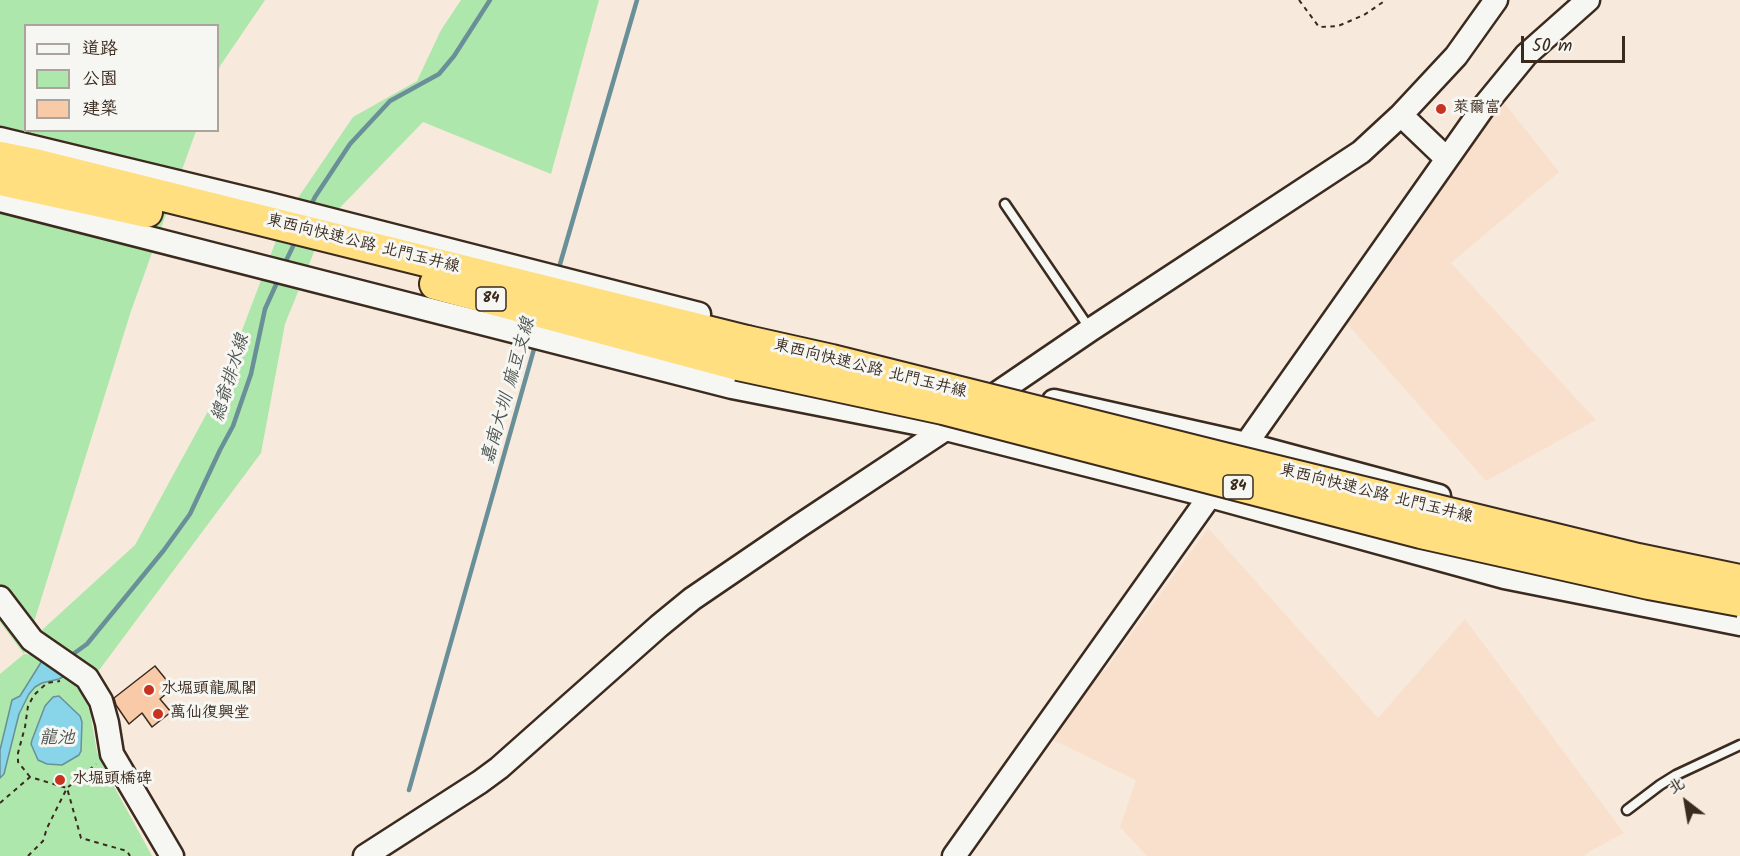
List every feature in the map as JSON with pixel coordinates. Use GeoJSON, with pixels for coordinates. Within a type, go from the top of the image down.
{"type":"FeatureCollection","features":[{"type":"Feature","properties":{"kind":"highway","name":"東西向快速公路 北門玉井線"},"geometry":{"type":"LineString","coordinates":[[0,157],[1638,559],[1740,580]]}},
{"type":"Feature","properties":{"kind":"highway","name":"東西向快速公路 北門玉井線"},"geometry":{"type":"LineString","coordinates":[[0,180],[256,218],[738,365],[943,409],[1421,533],[1649,584],[1740,601]]}},
{"type":"Feature","properties":{"kind":"main road"},"geometry":{"type":"LineString","coordinates":[[365,856],[499,768],[659,626],[692,600],[799,525],[946,429],[1090,330],[1361,152],[1401,115],[1456,56],[1496,0]]}},
{"type":"Feature","properties":{"kind":"main road"},"geometry":{"type":"LineString","coordinates":[[954,856],[1485,105],[1526,55],[1588,0]]}},
{"type":"Feature","properties":{"kind":"main road"},"geometry":{"type":"LineString","coordinates":[[1401,115],[1447,159]]}},
{"type":"Feature","properties":{"kind":"main road"},"geometry":{"type":"LineString","coordinates":[[0,139],[256,218],[754,328],[1003,389],[1246,444],[1663,556],[1740,570]]}},
{"type":"Feature","properties":{"kind":"main road"},"geometry":{"type":"LineString","coordinates":[[0,200],[732,387],[946,429],[1210,496],[1504,577],[1740,624]]}},
{"type":"Feature","properties":{"kind":"main road"},"geometry":{"type":"LineString","coordinates":[[0,597],[32,640],[87,678],[101,701],[112,754],[172,856]]}},
{"type":"Feature","properties":{"kind":"main road"},"geometry":{"type":"LineString","coordinates":[[355,856],[399,834]]}},
{"type":"Feature","properties":{"kind":"lane"},"geometry":{"type":"LineString","coordinates":[[1005,204],[1090,330]]}},
{"type":"Feature","properties":{"kind":"lane"},"geometry":{"type":"LineString","coordinates":[[1627,810],[1676,775],[1740,745]]}},
{"type":"Feature","properties":{"kind":"path"},"geometry":{"type":"LineString","coordinates":[[1299,0],[1319,27],[1338,26],[1364,15],[1386,0]]}},
{"type":"Feature","properties":{"kind":"path"},"geometry":{"type":"LineString","coordinates":[[47,683],[34,695],[28,706],[18,762],[30,777],[67,788]]}},
{"type":"Feature","properties":{"kind":"path"},"geometry":{"type":"LineString","coordinates":[[28,856],[43,841],[67,788],[98,762],[112,754]]}},
{"type":"Feature","properties":{"kind":"path"},"geometry":{"type":"LineString","coordinates":[[0,803],[30,777]]}},
{"type":"Feature","properties":{"kind":"path"},"geometry":{"type":"LineString","coordinates":[[67,788],[81,838],[127,851],[130,856]]}},
{"type":"Feature","properties":{"kind":"shaded area"},"geometry":{"type":"Polygon","coordinates":[[[1502,100],[1559,172],[1451,263],[1596,420],[1486,481],[1343,319],[1407,236],[1502,100]]]}},
{"type":"Feature","properties":{"kind":"shaded area"},"geometry":{"type":"Polygon","coordinates":[[[1208,528],[1378,718],[1465,619],[1624,833],[1584,856],[1147,856],[1120,827],[1136,780],[1032,730],[1106,669],[1208,528]]]}},
{"type":"Feature","properties":{"kind":"green space"},"geometry":{"type":"Polygon","coordinates":[[[0,0],[265,0],[219,70],[219,24],[24,24],[24,132],[196,132],[131,311],[24,654],[0,622],[0,0]]]}},
{"type":"Feature","properties":{"kind":"green space"},"geometry":{"type":"Polygon","coordinates":[[[461,0],[599,0],[551,174],[423,122],[326,222],[285,324],[261,453],[94,677],[42,630],[135,545],[219,391],[285,217],[353,117],[417,81],[441,30],[461,0]]]}},
{"type":"Feature","properties":{"kind":"green space"},"geometry":{"type":"Polygon","coordinates":[[[24,654],[45,656],[84,696],[90,712],[97,752],[152,856],[0,856],[0,674],[24,654]]]}},
{"type":"Feature","properties":{"kind":"water"},"geometry":{"type":"Polygon","coordinates":[[[45,656],[66,675],[42,683],[29,694],[19,714],[4,774],[0,778],[0,750],[12,700],[20,696],[45,656]]]}},
{"type":"Feature","properties":{"kind":"water","name":"龍池"},"geometry":{"type":"Polygon","coordinates":[[[59,696],[80,716],[82,722],[81,751],[79,755],[62,765],[47,764],[38,760],[31,744],[45,706],[53,697],[59,696]]]}},
{"type":"Feature","properties":{"kind":"building"},"geometry":{"type":"Polygon","coordinates":[[[155,666],[173,688],[160,699],[171,712],[152,727],[142,713],[129,724],[114,698],[155,666]]]}},
{"type":"Feature","properties":{"kind":"waterway","name":"總爺排水線"},"geometry":{"type":"LineString","coordinates":[[310,207],[350,144],[390,101],[439,74],[454,56],[490,0]]}},
{"type":"Feature","properties":{"kind":"waterway","name":"嘉南大圳 麻豆支線"},"geometry":{"type":"LineString","coordinates":[[558,271],[637,0]]}},
{"type":"Feature","properties":{"kind":"waterway","name":"總爺排水線"},"geometry":{"type":"LineString","coordinates":[[284,265],[296,240]]}},
{"type":"Feature","properties":{"kind":"waterway","name":"總爺排水線"},"geometry":{"type":"LineString","coordinates":[[69,657],[87,644],[164,550],[190,514],[233,426],[251,374],[265,309],[279,278]]}},
{"type":"Feature","properties":{"kind":"waterway","name":"嘉南大圳 麻豆支線"},"geometry":{"type":"LineString","coordinates":[[409,790],[536,342]]}},
{"type":"Feature","properties":{"kind":"place","name":"萊爾富"},"geometry":{"type":"Point","coordinates":[1441,109]}},
{"type":"Feature","properties":{"kind":"place","name":"水堀頭龍鳳閣"},"geometry":{"type":"Point","coordinates":[149,690]}},
{"type":"Feature","properties":{"kind":"place","name":"萬仙復興堂"},"geometry":{"type":"Point","coordinates":[158,714]}},
{"type":"Feature","properties":{"kind":"place","name":"水堀頭橋碑"},"geometry":{"type":"Point","coordinates":[60,780]}}]}
